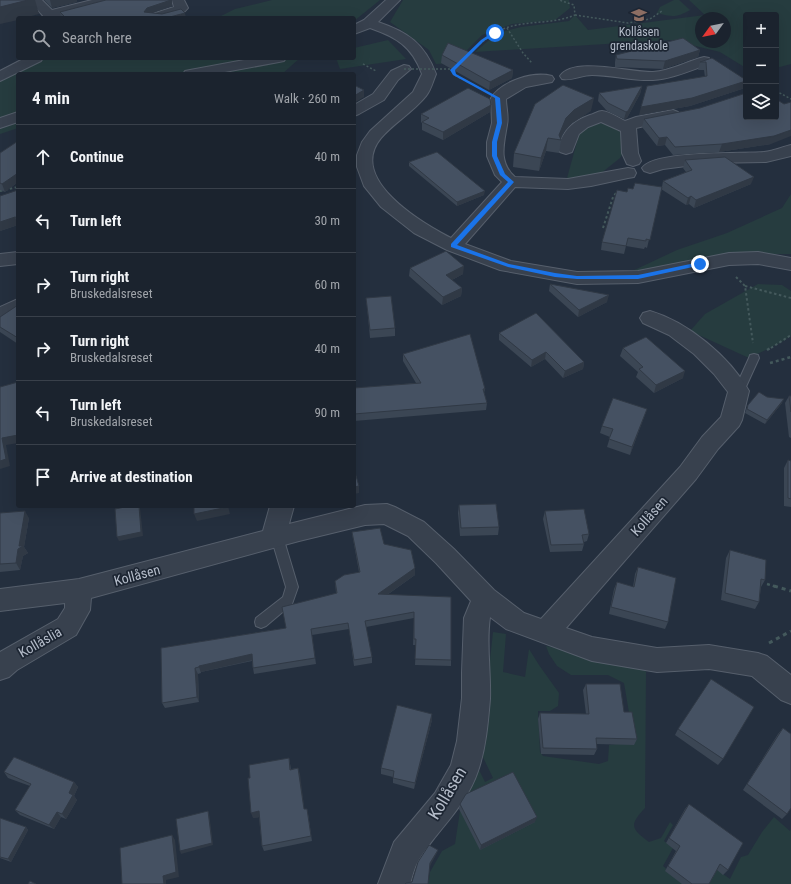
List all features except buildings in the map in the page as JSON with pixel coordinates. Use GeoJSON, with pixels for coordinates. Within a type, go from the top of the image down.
{"type":"FeatureCollection","features":[{"type":"Feature","properties":{"kind":"street"},"geometry":{"type":"LineString","coordinates":[[35,0],[50,16]]}},
{"type":"Feature","properties":{"kind":"street"},"geometry":{"type":"LineString","coordinates":[[54,16],[107,0]]}},
{"type":"Feature","properties":{"kind":"street"},"geometry":{"type":"LineString","coordinates":[[161,16],[175,12],[181,8],[178,0]]}},
{"type":"Feature","properties":{"kind":"street"},"geometry":{"type":"LineString","coordinates":[[361,27],[394,0]]}},
{"type":"Feature","properties":{"kind":"street"},"geometry":{"type":"LineString","coordinates":[[361,27],[395,32],[408,40],[421,54],[426,63],[429,74],[420,94],[385,125],[370,142],[364,155],[364,167],[370,182],[387,203],[420,229],[453,246],[508,266],[577,278],[638,277],[729,259],[758,258],[791,264]]}},
{"type":"Feature","properties":{"kind":"street"},"geometry":{"type":"LineString","coordinates":[[0,77],[32,60]]}},
{"type":"Feature","properties":{"kind":"street"},"geometry":{"type":"LineString","coordinates":[[201,72],[268,60]]}},
{"type":"Feature","properties":{"kind":"street"},"geometry":{"type":"LineString","coordinates":[[704,61],[655,76],[598,71],[572,72],[567,76],[553,75],[543,79],[525,81],[508,90],[498,98],[500,123],[494,142],[495,156],[503,175],[511,182],[568,184],[591,181],[632,170],[647,174],[651,170],[650,168],[660,164],[724,157],[764,158],[778,156],[791,150]]}},
{"type":"Feature","properties":{"kind":"street"},"geometry":{"type":"LineString","coordinates":[[356,110],[380,95],[396,73],[404,70]]}},
{"type":"Feature","properties":{"kind":"street"},"geometry":{"type":"LineString","coordinates":[[632,170],[628,129],[631,123],[686,113]]}},
{"type":"Feature","properties":{"kind":"street"},"geometry":{"type":"LineString","coordinates":[[566,149],[568,137],[582,123],[602,116],[628,129]]}},
{"type":"Feature","properties":{"kind":"street"},"geometry":{"type":"LineString","coordinates":[[0,123],[16,118]]}},
{"type":"Feature","properties":{"kind":"street"},"geometry":{"type":"LineString","coordinates":[[453,246],[511,182]]}},
{"type":"Feature","properties":{"kind":"street"},"geometry":{"type":"LineString","coordinates":[[0,260],[16,258]]}},
{"type":"Feature","properties":{"kind":"street"},"geometry":{"type":"LineString","coordinates":[[0,315],[16,306]]}},
{"type":"Feature","properties":{"kind":"street"},"geometry":{"type":"LineString","coordinates":[[650,318],[660,320],[675,330],[716,362],[739,391]]}},
{"type":"Feature","properties":{"kind":"street","name":"Kollåsen"},"geometry":{"type":"LineString","coordinates":[[545,633],[688,473],[710,443],[730,420],[739,391]]}},
{"type":"Feature","properties":{"kind":"street"},"geometry":{"type":"LineString","coordinates":[[275,538],[282,508]]}},
{"type":"Feature","properties":{"kind":"street","name":"Kollåsen"},"geometry":{"type":"LineString","coordinates":[[0,600],[80,590],[365,515],[387,514],[416,529],[445,556],[485,598],[515,622],[592,649],[656,660],[709,657],[758,665],[791,691]]}},
{"type":"Feature","properties":{"kind":"street","name":"Kollåslia"},"geometry":{"type":"LineString","coordinates":[[0,668],[8,661],[67,627],[77,610],[80,590]]}},
{"type":"Feature","properties":{"kind":"street","name":"Kollåsen"},"geometry":{"type":"LineString","coordinates":[[394,884],[405,853],[445,803],[464,770],[472,741],[476,698],[477,618],[485,598]]}},
{"type":"Feature","properties":{"kind":"lane","name":"Kollåsen"},"geometry":{"type":"LineString","coordinates":[[739,391],[754,358]]}},
{"type":"Feature","properties":{"kind":"lane"},"geometry":{"type":"LineString","coordinates":[[261,622],[288,600],[292,587],[275,538]]}},
{"type":"Feature","properties":{"kind":"path"},"geometry":{"type":"LineString","coordinates":[[559,0],[574,5]]}},
{"type":"Feature","properties":{"kind":"path"},"geometry":{"type":"LineString","coordinates":[[573,0],[575,15]]}},
{"type":"Feature","properties":{"kind":"path"},"geometry":{"type":"LineString","coordinates":[[468,55],[483,40],[507,28],[556,21],[575,15],[628,23],[650,19],[662,11]]}},
{"type":"Feature","properties":{"kind":"path"},"geometry":{"type":"LineString","coordinates":[[507,28],[523,53],[538,70],[543,79]]}},
{"type":"Feature","properties":{"kind":"path"},"geometry":{"type":"LineString","coordinates":[[404,70],[453,70],[458,65]]}},
{"type":"Feature","properties":{"kind":"path"},"geometry":{"type":"LineString","coordinates":[[453,70],[454,74],[498,98]]}},
{"type":"Feature","properties":{"kind":"path"},"geometry":{"type":"LineString","coordinates":[[779,93],[791,99]]}},
{"type":"Feature","properties":{"kind":"path"},"geometry":{"type":"LineString","coordinates":[[603,228],[613,197],[632,170]]}},
{"type":"Feature","properties":{"kind":"path"},"geometry":{"type":"LineString","coordinates":[[0,191],[16,187]]}},
{"type":"Feature","properties":{"kind":"path"},"geometry":{"type":"LineString","coordinates":[[718,260],[745,286],[791,298]]}},
{"type":"Feature","properties":{"kind":"path"},"geometry":{"type":"LineString","coordinates":[[745,286],[754,358],[791,335]]}},
{"type":"Feature","properties":{"kind":"path"},"geometry":{"type":"LineString","coordinates":[[767,584],[791,591]]}},
{"type":"Feature","properties":{"kind":"path"},"geometry":{"type":"LineString","coordinates":[[771,648],[767,644],[791,631]]}},
{"type":"Feature","properties":{"kind":"green space"},"geometry":{"type":"Polygon","coordinates":[[[272,0],[380,0],[356,19],[356,16],[221,16],[235,9],[272,0]]]}},
{"type":"Feature","properties":{"kind":"green space"},"geometry":{"type":"Polygon","coordinates":[[[403,0],[569,0],[570,8],[555,20],[512,24],[482,35],[454,63],[436,64],[429,50],[390,22],[403,0]]]}},
{"type":"Feature","properties":{"kind":"green space"},"geometry":{"type":"Polygon","coordinates":[[[674,0],[679,0],[690,10],[674,16],[657,13],[660,7],[674,0]]]}},
{"type":"Feature","properties":{"kind":"green space"},"geometry":{"type":"Polygon","coordinates":[[[689,0],[791,0],[791,64],[779,67],[779,12],[743,12],[743,66],[720,52],[704,48],[731,48],[731,12],[702,12],[689,0]]]}},
{"type":"Feature","properties":{"kind":"green space"},"geometry":{"type":"Polygon","coordinates":[[[575,15],[588,30],[695,16],[695,46],[671,40],[475,52],[494,36],[505,31],[521,27],[569,21],[575,15]]]}},
{"type":"Feature","properties":{"kind":"green space"},"geometry":{"type":"Polygon","coordinates":[[[388,40],[406,59],[340,69],[337,60],[356,60],[356,48],[388,40]]]}},
{"type":"Feature","properties":{"kind":"green space"},"geometry":{"type":"Polygon","coordinates":[[[38,60],[298,60],[284,72],[16,72],[38,60]]]}},
{"type":"Feature","properties":{"kind":"green space"},"geometry":{"type":"Polygon","coordinates":[[[16,72],[16,129],[0,134],[0,81],[16,72]]]}},
{"type":"Feature","properties":{"kind":"green space"},"geometry":{"type":"Polygon","coordinates":[[[591,123],[606,124],[619,131],[624,136],[625,150],[620,158],[600,174],[570,180],[567,178],[580,131],[591,123]]]}},
{"type":"Feature","properties":{"kind":"green space"},"geometry":{"type":"Polygon","coordinates":[[[791,194],[791,254],[722,254],[628,273],[677,250],[727,233],[782,208],[791,194]]]}},
{"type":"Feature","properties":{"kind":"green space"},"geometry":{"type":"Polygon","coordinates":[[[758,284],[782,285],[791,291],[791,336],[749,358],[690,331],[705,314],[758,284]]]}},
{"type":"Feature","properties":{"kind":"green space"},"geometry":{"type":"Polygon","coordinates":[[[493,632],[506,634],[503,672],[525,677],[529,649],[559,693],[558,706],[550,711],[538,711],[540,752],[543,756],[599,764],[608,761],[609,745],[634,742],[624,683],[608,675],[571,675],[557,666],[549,654],[546,646],[642,667],[646,672],[645,808],[636,819],[634,827],[639,834],[649,842],[661,838],[670,822],[673,825],[664,841],[673,848],[663,866],[684,884],[428,884],[430,872],[442,851],[455,844],[461,804],[475,762],[485,782],[493,778],[480,751],[493,632]]]}},
{"type":"Feature","properties":{"kind":"green space"},"geometry":{"type":"Polygon","coordinates":[[[774,817],[790,831],[791,829],[791,884],[708,884],[716,869],[730,879],[741,857],[748,855],[762,832],[774,817]]]}},
{"type":"Feature","properties":{"kind":"place","name":"Kollåsen grendaskole"},"geometry":{"type":"Point","coordinates":[639,15]}},
{"type":"Feature","properties":{"kind":"route"},"geometry":{"type":"LineString","coordinates":[[495,33],[483,40],[453,70],[454,74],[498,98],[500,123],[494,142],[495,156],[503,175],[511,182],[453,246],[508,266],[577,278],[638,277],[700,264]]}}]}
